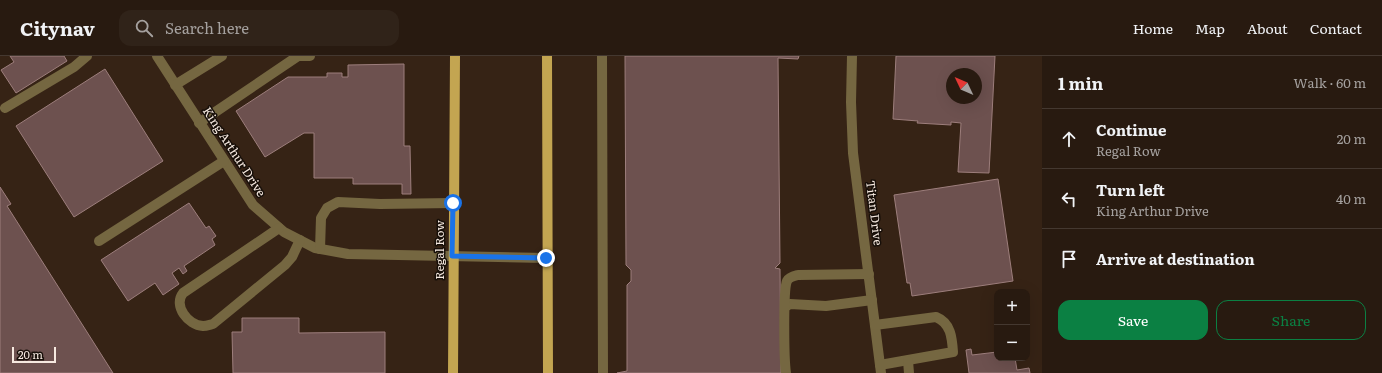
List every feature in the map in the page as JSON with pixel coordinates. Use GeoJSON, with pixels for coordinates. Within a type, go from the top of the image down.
{"type":"FeatureCollection","features":[{"type":"Feature","properties":{"kind":"main road","name":"Regal Row"},"geometry":{"type":"LineString","coordinates":[[453,373],[452,256],[455,56]]}},
{"type":"Feature","properties":{"kind":"main road"},"geometry":{"type":"LineString","coordinates":[[547,56],[546,258],[548,373]]}},
{"type":"Feature","properties":{"kind":"street"},"geometry":{"type":"LineString","coordinates":[[5,108],[74,67],[87,56]]}},
{"type":"Feature","properties":{"kind":"street","name":"King Arthur Drive"},"geometry":{"type":"LineString","coordinates":[[157,56],[199,123],[254,205],[279,228],[300,240],[320,249],[348,254],[546,258]]}},
{"type":"Feature","properties":{"kind":"street"},"geometry":{"type":"LineString","coordinates":[[175,85],[222,56]]}},
{"type":"Feature","properties":{"kind":"street"},"geometry":{"type":"LineString","coordinates":[[199,123],[298,56],[310,56]]}},
{"type":"Feature","properties":{"kind":"street"},"geometry":{"type":"LineString","coordinates":[[602,56],[603,373]]}},
{"type":"Feature","properties":{"kind":"street","name":"Titan Drive"},"geometry":{"type":"LineString","coordinates":[[852,56],[851,102],[853,153],[881,369]]}},
{"type":"Feature","properties":{"kind":"street"},"geometry":{"type":"LineString","coordinates":[[99,241],[224,161]]}},
{"type":"Feature","properties":{"kind":"street"},"geometry":{"type":"LineString","coordinates":[[320,249],[321,218],[327,208],[338,202],[380,204],[453,203]]}},
{"type":"Feature","properties":{"kind":"street"},"geometry":{"type":"LineString","coordinates":[[279,228],[183,293],[179,298],[179,306],[192,322],[202,326],[212,324],[285,265],[292,257],[300,240]]}},
{"type":"Feature","properties":{"kind":"street"},"geometry":{"type":"LineString","coordinates":[[786,373],[785,307],[787,281],[790,277],[798,275],[869,274]]}},
{"type":"Feature","properties":{"kind":"street"},"geometry":{"type":"LineString","coordinates":[[785,307],[790,304],[826,306],[872,300]]}},
{"type":"Feature","properties":{"kind":"street"},"geometry":{"type":"LineString","coordinates":[[875,325],[936,317],[942,320],[952,334],[953,352],[908,361],[881,369]]}},
{"type":"Feature","properties":{"kind":"street"},"geometry":{"type":"LineString","coordinates":[[908,361],[909,373]]}},
{"type":"Feature","properties":{"kind":"building"},"geometry":{"type":"Polygon","coordinates":[[[10,56],[64,56],[67,61],[16,93],[1,70],[14,62],[10,56]]]}},
{"type":"Feature","properties":{"kind":"building"},"geometry":{"type":"Polygon","coordinates":[[[625,56],[799,56],[798,59],[778,58],[780,263],[775,268],[780,269],[781,373],[617,373],[627,371],[627,285],[631,281],[631,270],[626,265],[625,56]]]}},
{"type":"Feature","properties":{"kind":"building"},"geometry":{"type":"Polygon","coordinates":[[[896,56],[995,56],[989,173],[958,172],[961,123],[951,122],[951,125],[917,123],[918,121],[893,119],[896,56]]]}},
{"type":"Feature","properties":{"kind":"building"},"geometry":{"type":"Polygon","coordinates":[[[404,64],[404,146],[410,146],[411,194],[402,194],[402,184],[353,184],[353,178],[314,178],[314,133],[304,133],[265,157],[236,111],[288,77],[327,77],[327,73],[342,73],[342,77],[348,77],[348,65],[404,64]]]}},
{"type":"Feature","properties":{"kind":"building"},"geometry":{"type":"Polygon","coordinates":[[[105,69],[163,161],[74,217],[16,126],[105,69]]]}},
{"type":"Feature","properties":{"kind":"building"},"geometry":{"type":"Polygon","coordinates":[[[998,179],[1013,281],[912,296],[910,283],[907,283],[894,195],[998,179]]]}},
{"type":"Feature","properties":{"kind":"building"},"geometry":{"type":"Polygon","coordinates":[[[0,187],[11,204],[7,206],[113,373],[0,373],[0,187]]]}},
{"type":"Feature","properties":{"kind":"building"},"geometry":{"type":"Polygon","coordinates":[[[189,203],[206,228],[209,226],[216,236],[212,239],[215,245],[184,266],[187,271],[183,274],[179,268],[172,273],[179,284],[163,295],[155,283],[128,301],[101,260],[189,203]]]}},
{"type":"Feature","properties":{"kind":"building"},"geometry":{"type":"Polygon","coordinates":[[[242,318],[299,318],[299,333],[385,332],[385,373],[233,373],[232,332],[242,332],[242,318]]]}},
{"type":"Feature","properties":{"kind":"building"},"geometry":{"type":"Polygon","coordinates":[[[971,349],[972,355],[994,352],[994,361],[1016,361],[1017,370],[1029,368],[1030,373],[969,373],[966,350],[971,349]]]}},
{"type":"Feature","properties":{"kind":"route"},"geometry":{"type":"LineString","coordinates":[[453,203],[452,256],[546,258]]}}]}
